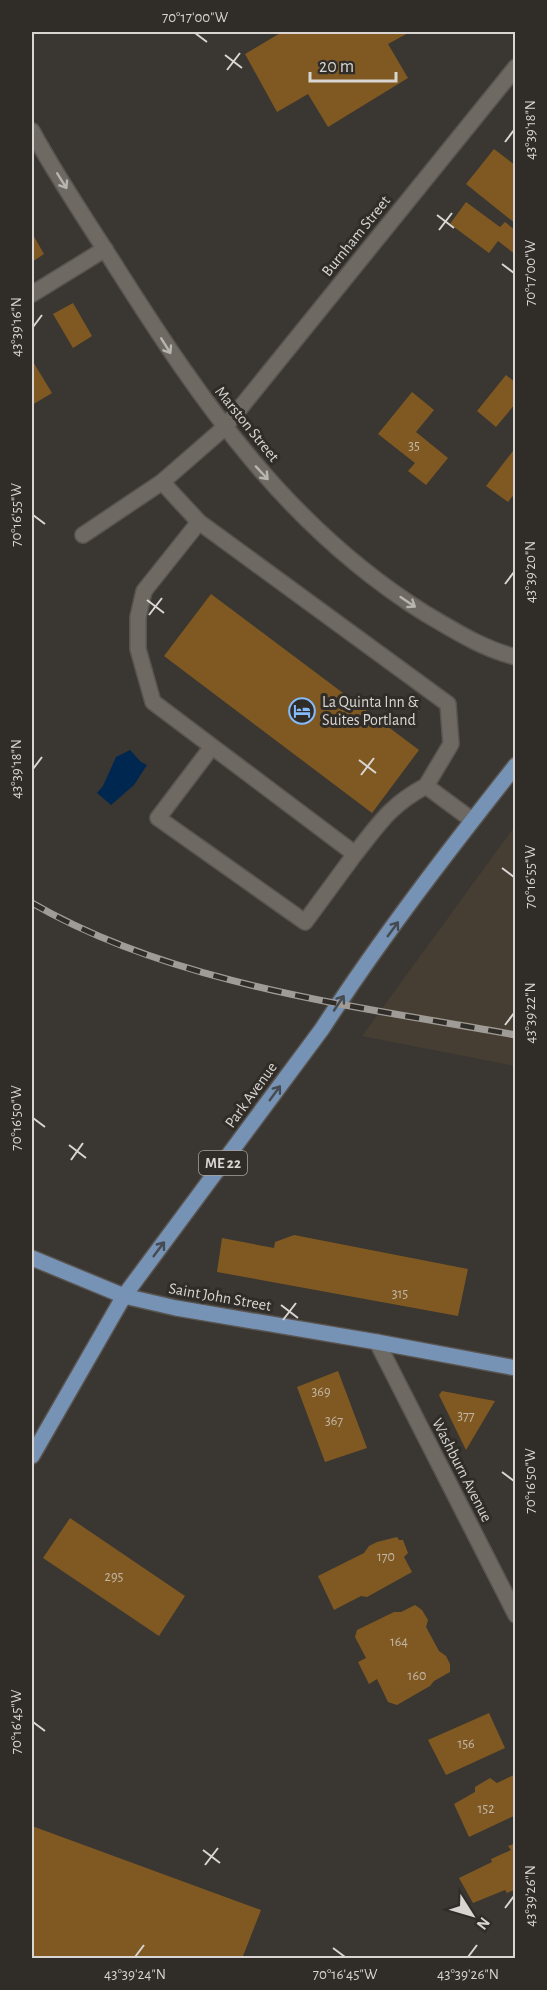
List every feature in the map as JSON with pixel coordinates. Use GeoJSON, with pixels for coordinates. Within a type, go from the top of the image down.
{"type":"FeatureCollection","features":[{"type":"Feature","properties":{"kind":"main road","name":"Park Avenue"},"geometry":{"type":"LineString","coordinates":[[32,1456],[124,1296],[472,820],[516,765]]}},
{"type":"Feature","properties":{"kind":"main road","name":"Saint John Street"},"geometry":{"type":"LineString","coordinates":[[34,1259],[124,1296],[176,1308],[516,1368]]}},
{"type":"Feature","properties":{"kind":"street","name":"Burnham Street"},"geometry":{"type":"LineString","coordinates":[[83,535],[162,482],[224,428],[516,67]]}},
{"type":"Feature","properties":{"kind":"street","name":"Marston Street"},"geometry":{"type":"LineString","coordinates":[[32,131],[173,357],[224,428],[254,464],[301,514],[351,559],[406,601],[464,637],[516,657]]}},
{"type":"Feature","properties":{"kind":"street"},"geometry":{"type":"LineString","coordinates":[[32,294],[105,249]]}},
{"type":"Feature","properties":{"kind":"street"},"geometry":{"type":"LineString","coordinates":[[162,482],[199,522],[448,704],[451,744],[426,786],[407,796],[390,810],[305,922],[158,818],[211,748]]}},
{"type":"Feature","properties":{"kind":"street"},"geometry":{"type":"LineString","coordinates":[[199,522],[144,591],[138,617],[138,649],[153,702],[211,748],[355,854]]}},
{"type":"Feature","properties":{"kind":"street"},"geometry":{"type":"LineString","coordinates":[[426,786],[472,820]]}},
{"type":"Feature","properties":{"kind":"street","name":"Washburn Avenue"},"geometry":{"type":"LineString","coordinates":[[376,1342],[516,1615]]}},
{"type":"Feature","properties":{"kind":"shaded area"},"geometry":{"type":"Polygon","coordinates":[[[515,826],[515,1066],[362,1036],[515,826]]]}},
{"type":"Feature","properties":{"kind":"water"},"geometry":{"type":"Polygon","coordinates":[[[130,750],[147,765],[134,785],[111,805],[97,793],[103,786],[116,757],[130,750]]]}},
{"type":"Feature","properties":{"kind":"building"},"geometry":{"type":"Polygon","coordinates":[[[282,32],[410,32],[388,44],[408,78],[328,127],[308,94],[277,112],[245,54],[282,32]]]}},
{"type":"Feature","properties":{"kind":"building"},"geometry":{"type":"Polygon","coordinates":[[[494,149],[516,166],[516,224],[466,184],[494,149]]]}},
{"type":"Feature","properties":{"kind":"building"},"geometry":{"type":"Polygon","coordinates":[[[466,202],[500,227],[505,222],[516,231],[516,255],[498,241],[489,253],[450,224],[466,202]]]}},
{"type":"Feature","properties":{"kind":"building"},"geometry":{"type":"Polygon","coordinates":[[[32,233],[44,254],[32,262],[32,233]]]}},
{"type":"Feature","properties":{"kind":"building"},"geometry":{"type":"Polygon","coordinates":[[[73,303],[92,336],[73,348],[53,314],[73,303]]]}},
{"type":"Feature","properties":{"kind":"building"},"geometry":{"type":"Polygon","coordinates":[[[32,360],[52,393],[32,405],[32,360]]]}},
{"type":"Feature","properties":{"kind":"building"},"geometry":{"type":"Polygon","coordinates":[[[506,375],[516,383],[516,403],[496,427],[477,411],[506,375]]]}},
{"type":"Feature","properties":{"kind":"building"},"geometry":{"type":"Polygon","coordinates":[[[412,392],[434,410],[416,432],[448,458],[426,485],[408,471],[415,463],[378,434],[412,392]]]}},
{"type":"Feature","properties":{"kind":"building"},"geometry":{"type":"Polygon","coordinates":[[[516,447],[516,492],[508,502],[486,486],[516,447]]]}},
{"type":"Feature","properties":{"kind":"building","name":"La Quinta Inn & Suites Portland"},"geometry":{"type":"Polygon","coordinates":[[[211,594],[419,750],[372,813],[164,656],[211,594]]]}},
{"type":"Feature","properties":{"kind":"building"},"geometry":{"type":"Polygon","coordinates":[[[294,1235],[468,1269],[458,1316],[217,1272],[222,1238],[274,1248],[275,1242],[294,1235]]]}},
{"type":"Feature","properties":{"kind":"building"},"geometry":{"type":"Polygon","coordinates":[[[338,1371],[367,1448],[325,1462],[297,1387],[338,1371]]]}},
{"type":"Feature","properties":{"kind":"building"},"geometry":{"type":"Polygon","coordinates":[[[442,1391],[495,1401],[466,1450],[439,1395],[442,1391]]]}},
{"type":"Feature","properties":{"kind":"building"},"geometry":{"type":"Polygon","coordinates":[[[70,1518],[185,1596],[159,1636],[43,1558],[70,1518]]]}},
{"type":"Feature","properties":{"kind":"building"},"geometry":{"type":"Polygon","coordinates":[[[397,1537],[403,1540],[408,1553],[404,1557],[412,1572],[367,1597],[361,1596],[334,1610],[318,1576],[364,1553],[369,1546],[377,1542],[397,1537]]]}},
{"type":"Feature","properties":{"kind":"building"},"geometry":{"type":"Polygon","coordinates":[[[415,1605],[422,1610],[428,1620],[426,1627],[439,1651],[446,1656],[450,1664],[450,1672],[397,1705],[388,1702],[377,1679],[369,1684],[358,1662],[366,1658],[355,1637],[357,1630],[394,1612],[401,1612],[415,1605]]]}},
{"type":"Feature","properties":{"kind":"building"},"geometry":{"type":"Polygon","coordinates":[[[489,1713],[505,1748],[446,1775],[428,1740],[489,1713]]]}},
{"type":"Feature","properties":{"kind":"building"},"geometry":{"type":"Polygon","coordinates":[[[516,1774],[516,1815],[469,1837],[454,1804],[475,1792],[475,1787],[490,1778],[497,1783],[516,1774]]]}},
{"type":"Feature","properties":{"kind":"building"},"geometry":{"type":"Polygon","coordinates":[[[32,1826],[261,1910],[243,1956],[250,1958],[32,1958],[32,1826]]]}},
{"type":"Feature","properties":{"kind":"building"},"geometry":{"type":"Polygon","coordinates":[[[516,1843],[516,1889],[507,1893],[505,1890],[473,1903],[459,1878],[492,1862],[491,1859],[511,1850],[508,1846],[516,1843]]]}},
{"type":"Feature","properties":{"kind":"railway"},"geometry":{"type":"LineString","coordinates":[[32,903],[87,931],[145,954],[205,973],[330,1002],[516,1035]]}},
{"type":"Feature","properties":{"kind":"place","name":"La Quinta Inn & Suites Portland"},"geometry":{"type":"Point","coordinates":[302,711]}}]}
